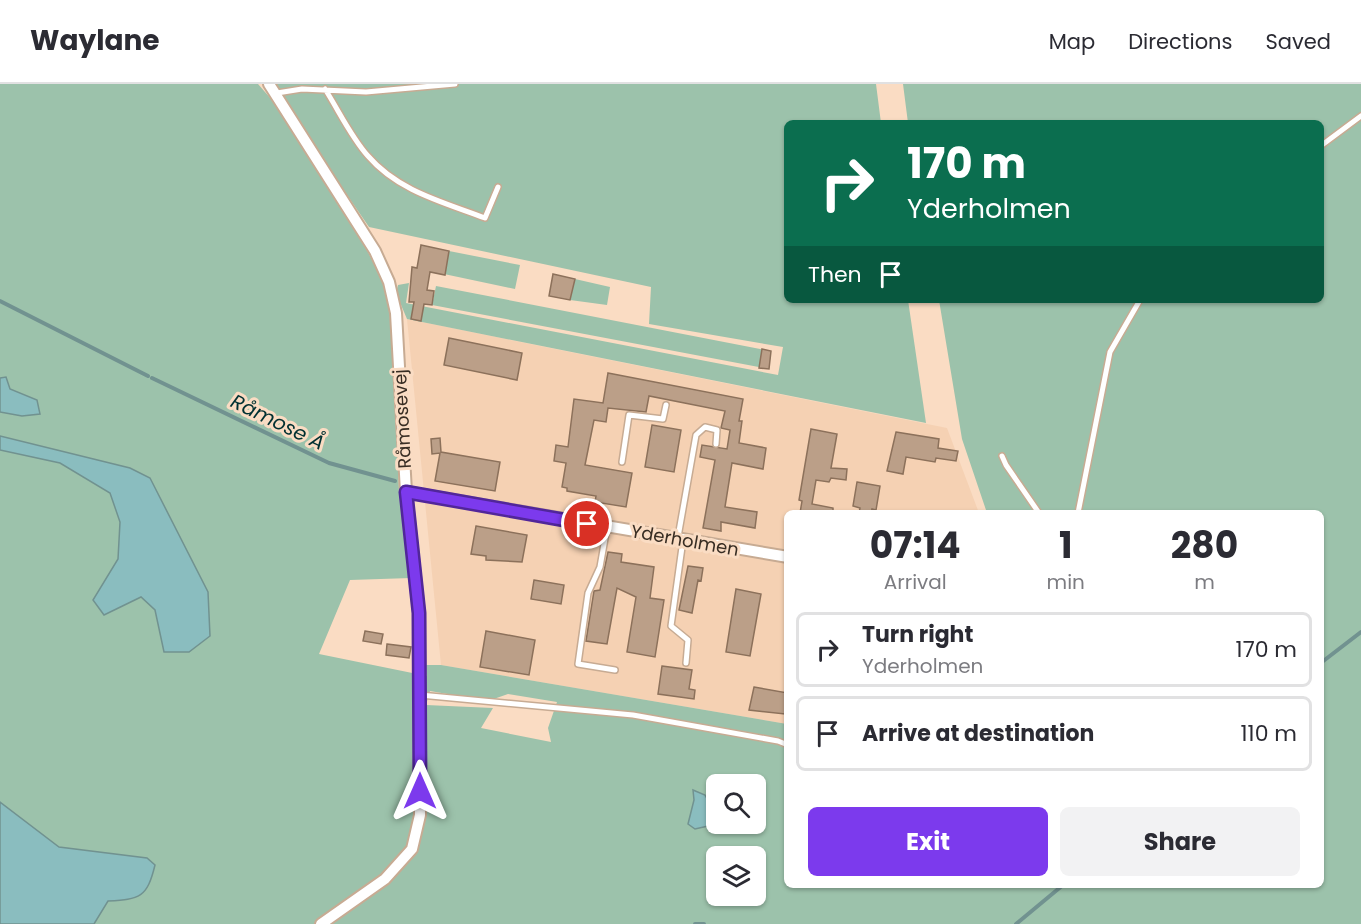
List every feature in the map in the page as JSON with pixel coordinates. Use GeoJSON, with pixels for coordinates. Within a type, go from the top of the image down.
{"type":"FeatureCollection","features":[{"type":"Feature","properties":{"kind":"street","name":"Råmosevej"},"geometry":{"type":"LineString","coordinates":[[269,84],[277,93],[375,250],[388,282],[396,313],[406,492],[419,613],[420,814],[412,849],[385,879],[321,924]]}},
{"type":"Feature","properties":{"kind":"street","name":"Yderholmen"},"geometry":{"type":"LineString","coordinates":[[406,492],[784,556]]}},
{"type":"Feature","properties":{"kind":"lane"},"geometry":{"type":"LineString","coordinates":[[277,93],[302,89],[366,92],[455,84]]}},
{"type":"Feature","properties":{"kind":"lane"},"geometry":{"type":"LineString","coordinates":[[325,89],[367,155],[389,177],[418,193],[485,218],[498,187]]}},
{"type":"Feature","properties":{"kind":"lane"},"geometry":{"type":"LineString","coordinates":[[1324,144],[1361,116]]}},
{"type":"Feature","properties":{"kind":"lane"},"geometry":{"type":"LineString","coordinates":[[1079,510],[1110,352],[1138,303]]}},
{"type":"Feature","properties":{"kind":"lane"},"geometry":{"type":"LineString","coordinates":[[622,462],[629,416],[663,419],[666,405]]}},
{"type":"Feature","properties":{"kind":"lane"},"geometry":{"type":"LineString","coordinates":[[686,663],[688,640],[671,626],[680,540],[696,435],[705,427],[717,430],[716,444]]}},
{"type":"Feature","properties":{"kind":"lane"},"geometry":{"type":"LineString","coordinates":[[1002,456],[1037,510]]}},
{"type":"Feature","properties":{"kind":"lane"},"geometry":{"type":"LineString","coordinates":[[607,527],[600,567],[588,593],[578,664],[615,670]]}},
{"type":"Feature","properties":{"kind":"lane"},"geometry":{"type":"LineString","coordinates":[[420,695],[633,715],[784,743]]}},
{"type":"Feature","properties":{"kind":"shaded area"},"geometry":{"type":"Polygon","coordinates":[[[407,319],[947,428],[978,510],[784,510],[784,723],[441,665],[407,319]]]}},
{"type":"Feature","properties":{"kind":"green space"},"geometry":{"type":"Polygon","coordinates":[[[0,84],[258,84],[272,100],[368,252],[383,282],[390,314],[399,490],[411,578],[350,580],[319,654],[427,676],[426,665],[441,665],[784,723],[784,888],[1324,888],[1324,510],[986,510],[962,439],[939,303],[1324,303],[1324,120],[908,120],[903,84],[1361,84],[1361,924],[0,924],[0,84]],[[430,691],[426,705],[493,708],[481,728],[551,742],[548,728],[557,702],[508,694],[488,701],[430,691]]]}},
{"type":"Feature","properties":{"kind":"green space"},"geometry":{"type":"Polygon","coordinates":[[[271,84],[876,84],[881,120],[784,120],[784,303],[908,303],[926,423],[407,319],[396,293],[398,285],[409,283],[406,303],[778,375],[783,347],[649,324],[651,287],[369,227],[271,84]]]}},
{"type":"Feature","properties":{"kind":"green space"},"geometry":{"type":"Polygon","coordinates":[[[449,251],[520,265],[515,289],[444,274],[449,251]]]}},
{"type":"Feature","properties":{"kind":"green space"},"geometry":{"type":"Polygon","coordinates":[[[575,279],[610,287],[607,305],[570,300],[575,279]]]}},
{"type":"Feature","properties":{"kind":"green space"},"geometry":{"type":"Polygon","coordinates":[[[436,286],[771,351],[769,369],[432,305],[436,286]]]}},
{"type":"Feature","properties":{"kind":"water"},"geometry":{"type":"Polygon","coordinates":[[[6,377],[10,389],[37,400],[40,414],[22,416],[0,412],[0,378],[6,377]]]}},
{"type":"Feature","properties":{"kind":"water"},"geometry":{"type":"Polygon","coordinates":[[[0,436],[130,468],[150,478],[208,592],[210,636],[189,652],[164,652],[155,610],[141,597],[104,615],[93,600],[118,559],[120,522],[110,493],[60,463],[0,450],[0,436]]]}},
{"type":"Feature","properties":{"kind":"water"},"geometry":{"type":"Polygon","coordinates":[[[693,790],[706,797],[706,826],[695,829],[688,824],[694,800],[693,790]]]}},
{"type":"Feature","properties":{"kind":"water"},"geometry":{"type":"Polygon","coordinates":[[[0,802],[59,847],[147,858],[155,865],[149,884],[140,895],[108,901],[94,924],[0,924],[0,802]]]}},
{"type":"Feature","properties":{"kind":"building"},"geometry":{"type":"Polygon","coordinates":[[[421,245],[449,251],[445,275],[430,272],[427,290],[434,291],[432,305],[424,304],[421,321],[411,319],[414,302],[409,302],[412,267],[417,268],[421,245]]]}},
{"type":"Feature","properties":{"kind":"building"},"geometry":{"type":"Polygon","coordinates":[[[553,274],[575,279],[570,300],[549,296],[553,274]]]}},
{"type":"Feature","properties":{"kind":"building"},"geometry":{"type":"Polygon","coordinates":[[[449,338],[522,353],[517,380],[444,365],[449,338]]]}},
{"type":"Feature","properties":{"kind":"building"},"geometry":{"type":"Polygon","coordinates":[[[762,349],[771,351],[769,369],[759,368],[762,349]]]}},
{"type":"Feature","properties":{"kind":"building"},"geometry":{"type":"Polygon","coordinates":[[[608,373],[743,399],[739,421],[742,421],[739,443],[766,448],[763,469],[732,463],[725,507],[757,512],[755,528],[721,522],[721,531],[703,528],[715,460],[700,457],[702,445],[727,449],[730,430],[721,428],[725,411],[649,396],[646,412],[608,408],[606,422],[594,420],[585,465],[632,473],[626,507],[595,502],[596,496],[567,491],[567,488],[562,487],[566,463],[554,461],[556,445],[568,447],[574,399],[603,403],[608,373]]]}},
{"type":"Feature","properties":{"kind":"building"},"geometry":{"type":"Polygon","coordinates":[[[652,425],[681,430],[674,472],[645,467],[652,425]]]}},
{"type":"Feature","properties":{"kind":"building"},"geometry":{"type":"Polygon","coordinates":[[[811,429],[837,434],[831,468],[847,469],[846,480],[831,478],[829,482],[816,480],[812,504],[833,508],[833,510],[800,510],[802,501],[799,500],[811,429]]]}},
{"type":"Feature","properties":{"kind":"building"},"geometry":{"type":"Polygon","coordinates":[[[896,432],[939,439],[938,448],[958,451],[956,461],[936,458],[935,462],[906,457],[903,474],[887,471],[896,432]]]}},
{"type":"Feature","properties":{"kind":"building"},"geometry":{"type":"Polygon","coordinates":[[[440,438],[441,452],[500,462],[495,491],[435,481],[440,453],[432,454],[431,439],[440,438]]]}},
{"type":"Feature","properties":{"kind":"building"},"geometry":{"type":"Polygon","coordinates":[[[857,482],[880,486],[876,510],[860,510],[860,508],[853,506],[857,482]]]}},
{"type":"Feature","properties":{"kind":"building"},"geometry":{"type":"Polygon","coordinates":[[[476,526],[527,535],[522,562],[486,560],[486,556],[471,554],[476,526]]]}},
{"type":"Feature","properties":{"kind":"building"},"geometry":{"type":"Polygon","coordinates":[[[608,552],[622,554],[621,562],[654,567],[650,598],[664,600],[655,657],[627,652],[636,597],[617,588],[607,644],[586,641],[594,591],[600,590],[608,552]]]}},
{"type":"Feature","properties":{"kind":"building"},"geometry":{"type":"Polygon","coordinates":[[[688,566],[703,568],[701,581],[698,580],[692,613],[679,610],[688,566]]]}},
{"type":"Feature","properties":{"kind":"building"},"geometry":{"type":"Polygon","coordinates":[[[534,580],[564,585],[561,604],[531,599],[534,580]]]}},
{"type":"Feature","properties":{"kind":"building"},"geometry":{"type":"Polygon","coordinates":[[[736,589],[761,594],[750,656],[726,652],[736,589]]]}},
{"type":"Feature","properties":{"kind":"building"},"geometry":{"type":"Polygon","coordinates":[[[365,631],[383,634],[381,644],[363,641],[365,631]]]}},
{"type":"Feature","properties":{"kind":"building"},"geometry":{"type":"Polygon","coordinates":[[[486,631],[535,640],[529,675],[480,667],[486,631]]]}},
{"type":"Feature","properties":{"kind":"building"},"geometry":{"type":"Polygon","coordinates":[[[387,644],[411,647],[409,658],[386,655],[387,644]]]}},
{"type":"Feature","properties":{"kind":"building"},"geometry":{"type":"Polygon","coordinates":[[[662,666],[692,670],[689,689],[695,690],[694,699],[658,694],[662,666]]]}},
{"type":"Feature","properties":{"kind":"building"},"geometry":{"type":"Polygon","coordinates":[[[754,687],[784,692],[784,714],[749,710],[754,687]]]}},
{"type":"Feature","properties":{"kind":"waterway","name":"Råmose Å"},"geometry":{"type":"LineString","coordinates":[[0,301],[148,376]]}},
{"type":"Feature","properties":{"kind":"waterway","name":"Råmose Å"},"geometry":{"type":"LineString","coordinates":[[152,378],[329,463],[395,481]]}},
{"type":"Feature","properties":{"kind":"waterway"},"geometry":{"type":"LineString","coordinates":[[1324,660],[1361,632]]}},
{"type":"Feature","properties":{"kind":"waterway"},"geometry":{"type":"LineString","coordinates":[[1016,924],[1059,888]]}},
{"type":"Feature","properties":{"kind":"waterway"},"geometry":{"type":"LineString","coordinates":[[695,924],[704,924]]}},
{"type":"Feature","properties":{"kind":"route"},"geometry":{"type":"LineString","coordinates":[[420,791],[419,613],[415,556],[406,492],[587,524]]}}]}
